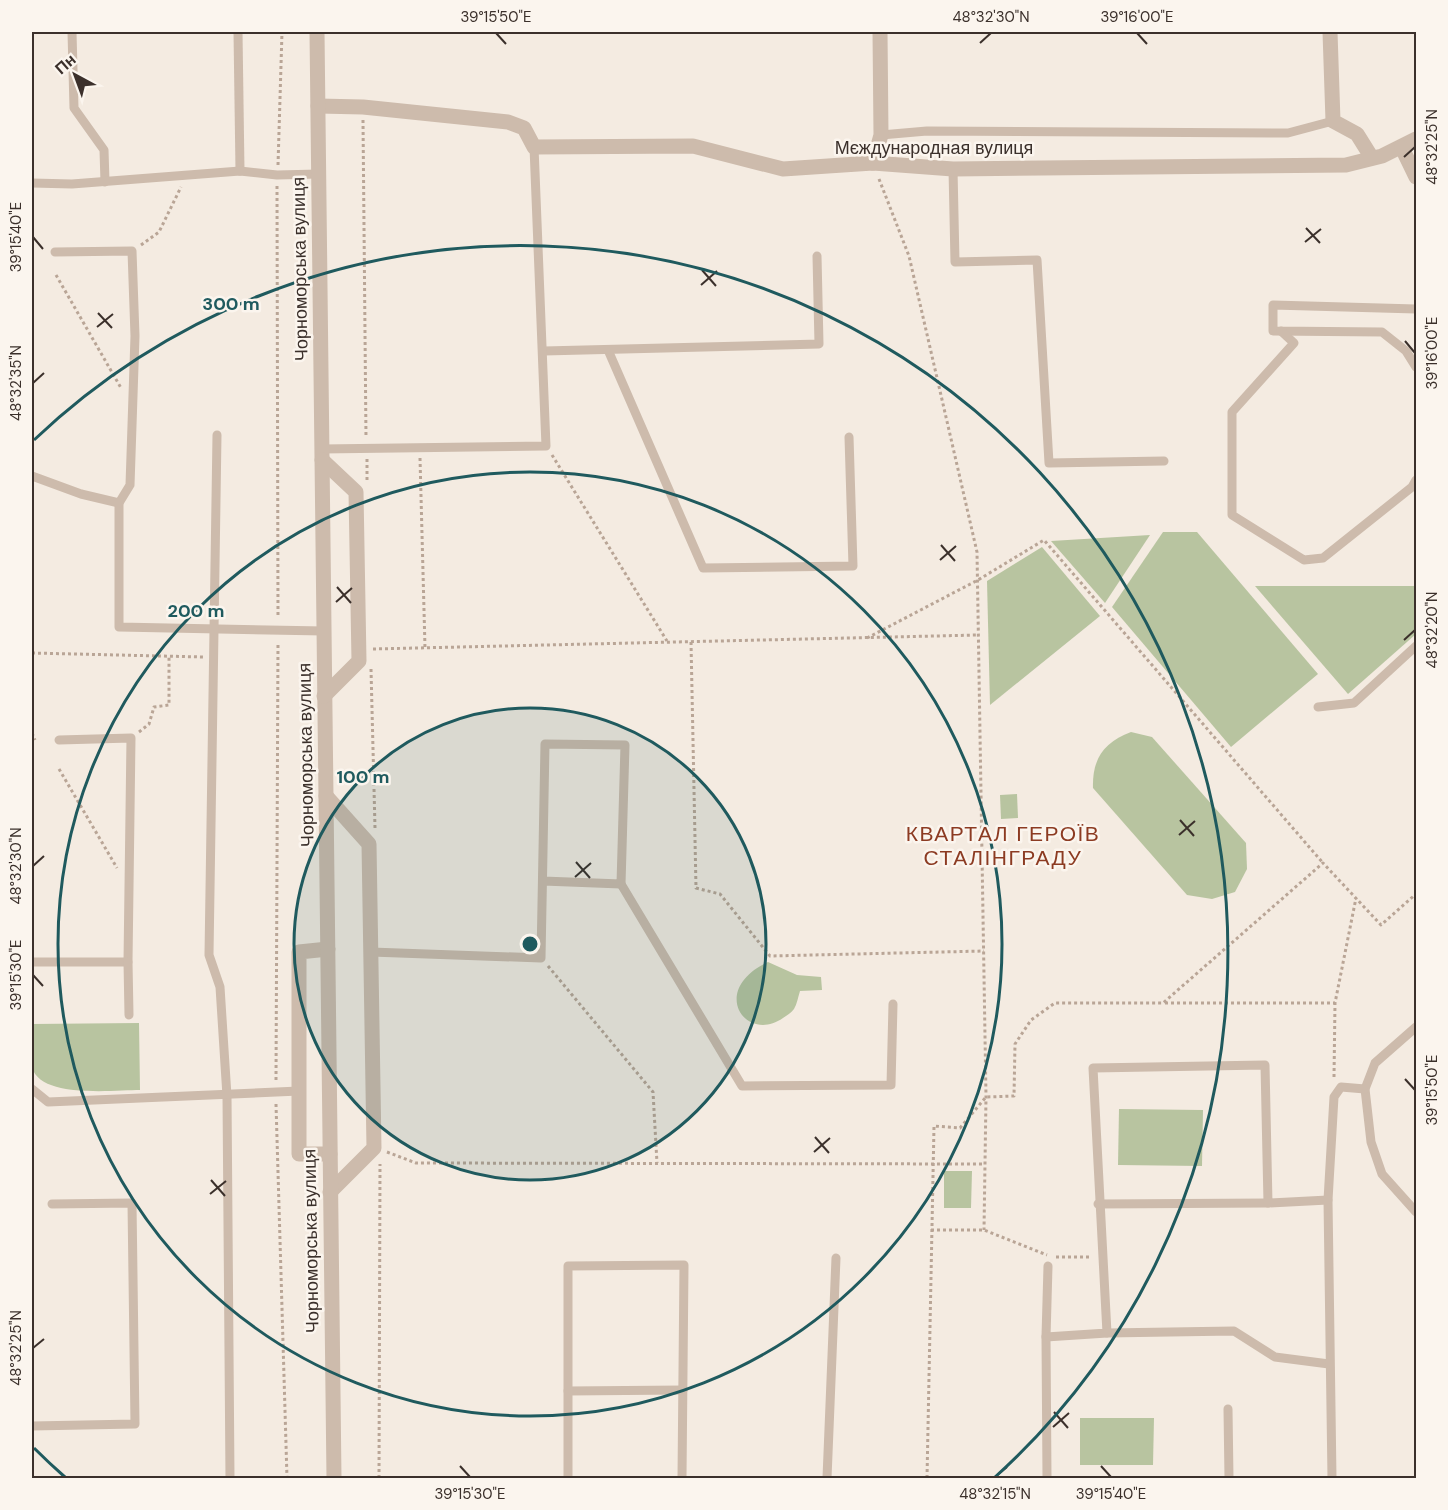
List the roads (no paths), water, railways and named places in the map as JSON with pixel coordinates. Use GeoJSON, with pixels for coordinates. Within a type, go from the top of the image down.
{"type":"FeatureCollection","features":[{"type":"Feature","properties":{"kind":"street","name":"Чорноморська вулиця"},"geometry":{"type":"LineString","coordinates":[[317,32],[334,1479]]}},
{"type":"Feature","properties":{"kind":"street"},"geometry":{"type":"LineString","coordinates":[[873,163],[881,135],[880,32]]}},
{"type":"Feature","properties":{"kind":"street"},"geometry":{"type":"LineString","coordinates":[[1330,32],[1333,121],[1357,134],[1372,158]]}},
{"type":"Feature","properties":{"kind":"street"},"geometry":{"type":"LineString","coordinates":[[318,106],[363,107],[508,122],[524,128],[534,147]]}},
{"type":"Feature","properties":{"kind":"street","name":"Мєждународная вулиця"},"geometry":{"type":"LineString","coordinates":[[534,147],[693,146],[783,169],[873,163],[953,169],[1346,165],[1402,148],[1416,139]]}},
{"type":"Feature","properties":{"kind":"street"},"geometry":{"type":"LineString","coordinates":[[1402,148],[1416,177]]}},
{"type":"Feature","properties":{"kind":"street"},"geometry":{"type":"LineString","coordinates":[[322,454],[356,492],[359,662],[324,696]]}},
{"type":"Feature","properties":{"kind":"street"},"geometry":{"type":"LineString","coordinates":[[326,796],[369,844],[377,1149],[330,1192]]}},
{"type":"Feature","properties":{"kind":"street"},"geometry":{"type":"LineString","coordinates":[[328,949],[299,952],[298,1154],[330,1154]]}},
{"type":"Feature","properties":{"kind":"lane"},"geometry":{"type":"LineString","coordinates":[[72,32],[74,108],[104,150],[105,182]]}},
{"type":"Feature","properties":{"kind":"lane"},"geometry":{"type":"LineString","coordinates":[[238,32],[240,171]]}},
{"type":"Feature","properties":{"kind":"lane"},"geometry":{"type":"LineString","coordinates":[[881,135],[927,131],[1288,133],[1333,121]]}},
{"type":"Feature","properties":{"kind":"lane"},"geometry":{"type":"LineString","coordinates":[[322,454],[366,448],[546,446],[544,351],[534,147]]}},
{"type":"Feature","properties":{"kind":"lane"},"geometry":{"type":"LineString","coordinates":[[953,169],[955,262],[1037,261],[1049,463],[1164,461]]}},
{"type":"Feature","properties":{"kind":"lane"},"geometry":{"type":"LineString","coordinates":[[32,183],[105,182],[240,171],[277,175],[318,174]]}},
{"type":"Feature","properties":{"kind":"lane"},"geometry":{"type":"LineString","coordinates":[[55,252],[132,251],[135,336],[133,409],[130,485],[120,502],[119,627],[324,631]]}},
{"type":"Feature","properties":{"kind":"lane"},"geometry":{"type":"LineString","coordinates":[[544,351],[819,344],[818,256]]}},
{"type":"Feature","properties":{"kind":"lane"},"geometry":{"type":"LineString","coordinates":[[1416,309],[1273,305],[1273,331],[1382,332],[1406,351],[1416,367]]}},
{"type":"Feature","properties":{"kind":"lane"},"geometry":{"type":"LineString","coordinates":[[1281,331],[1294,343],[1232,411],[1232,515],[1304,560],[1323,558],[1412,486],[1416,480]]}},
{"type":"Feature","properties":{"kind":"lane"},"geometry":{"type":"LineString","coordinates":[[608,350],[703,568],[853,566],[849,438]]}},
{"type":"Feature","properties":{"kind":"lane"},"geometry":{"type":"LineString","coordinates":[[217,435],[209,955],[220,987],[227,1096],[230,1479]]}},
{"type":"Feature","properties":{"kind":"lane"},"geometry":{"type":"LineString","coordinates":[[32,476],[81,494],[120,502]]}},
{"type":"Feature","properties":{"kind":"lane"},"geometry":{"type":"LineString","coordinates":[[1318,707],[1354,703],[1416,646]]}},
{"type":"Feature","properties":{"kind":"lane"},"geometry":{"type":"LineString","coordinates":[[59,740],[131,738],[129,1014]]}},
{"type":"Feature","properties":{"kind":"lane"},"geometry":{"type":"LineString","coordinates":[[371,952],[541,958],[545,744],[625,745],[621,884],[742,1086],[891,1085],[893,1004]]}},
{"type":"Feature","properties":{"kind":"lane"},"geometry":{"type":"LineString","coordinates":[[543,881],[621,884]]}},
{"type":"Feature","properties":{"kind":"lane"},"geometry":{"type":"LineString","coordinates":[[32,962],[128,962]]}},
{"type":"Feature","properties":{"kind":"lane"},"geometry":{"type":"LineString","coordinates":[[1416,1027],[1375,1063],[1365,1089],[1371,1142],[1382,1174],[1416,1212]]}},
{"type":"Feature","properties":{"kind":"lane"},"geometry":{"type":"LineString","coordinates":[[1107,1333],[1098,1204],[1094,1068],[1265,1065],[1268,1203]]}},
{"type":"Feature","properties":{"kind":"lane"},"geometry":{"type":"LineString","coordinates":[[1332,1479],[1328,1200],[1334,1097],[1341,1087],[1365,1089]]}},
{"type":"Feature","properties":{"kind":"lane"},"geometry":{"type":"LineString","coordinates":[[32,1089],[48,1102],[227,1096],[299,1091]]}},
{"type":"Feature","properties":{"kind":"lane"},"geometry":{"type":"LineString","coordinates":[[1098,1204],[1268,1203],[1328,1200]]}},
{"type":"Feature","properties":{"kind":"lane"},"geometry":{"type":"LineString","coordinates":[[32,1426],[135,1424],[132,1203],[52,1204]]}},
{"type":"Feature","properties":{"kind":"lane"},"geometry":{"type":"LineString","coordinates":[[827,1479],[836,1258]]}},
{"type":"Feature","properties":{"kind":"lane"},"geometry":{"type":"LineString","coordinates":[[568,1479],[568,1266],[684,1265],[682,1479]]}},
{"type":"Feature","properties":{"kind":"lane"},"geometry":{"type":"LineString","coordinates":[[1047,1479],[1048,1266]]}},
{"type":"Feature","properties":{"kind":"lane"},"geometry":{"type":"LineString","coordinates":[[1046,1337],[1107,1333],[1234,1331],[1275,1357],[1329,1364]]}},
{"type":"Feature","properties":{"kind":"lane"},"geometry":{"type":"LineString","coordinates":[[568,1391],[683,1390]]}},
{"type":"Feature","properties":{"kind":"lane"},"geometry":{"type":"LineString","coordinates":[[1228,1409],[1229,1479]]}},
{"type":"Feature","properties":{"kind":"district","name":"КВАРТАЛ ГЕРОЇВ СТАЛІНГРАДУ"},"geometry":{"type":"Point","coordinates":[1003,846]}}]}
